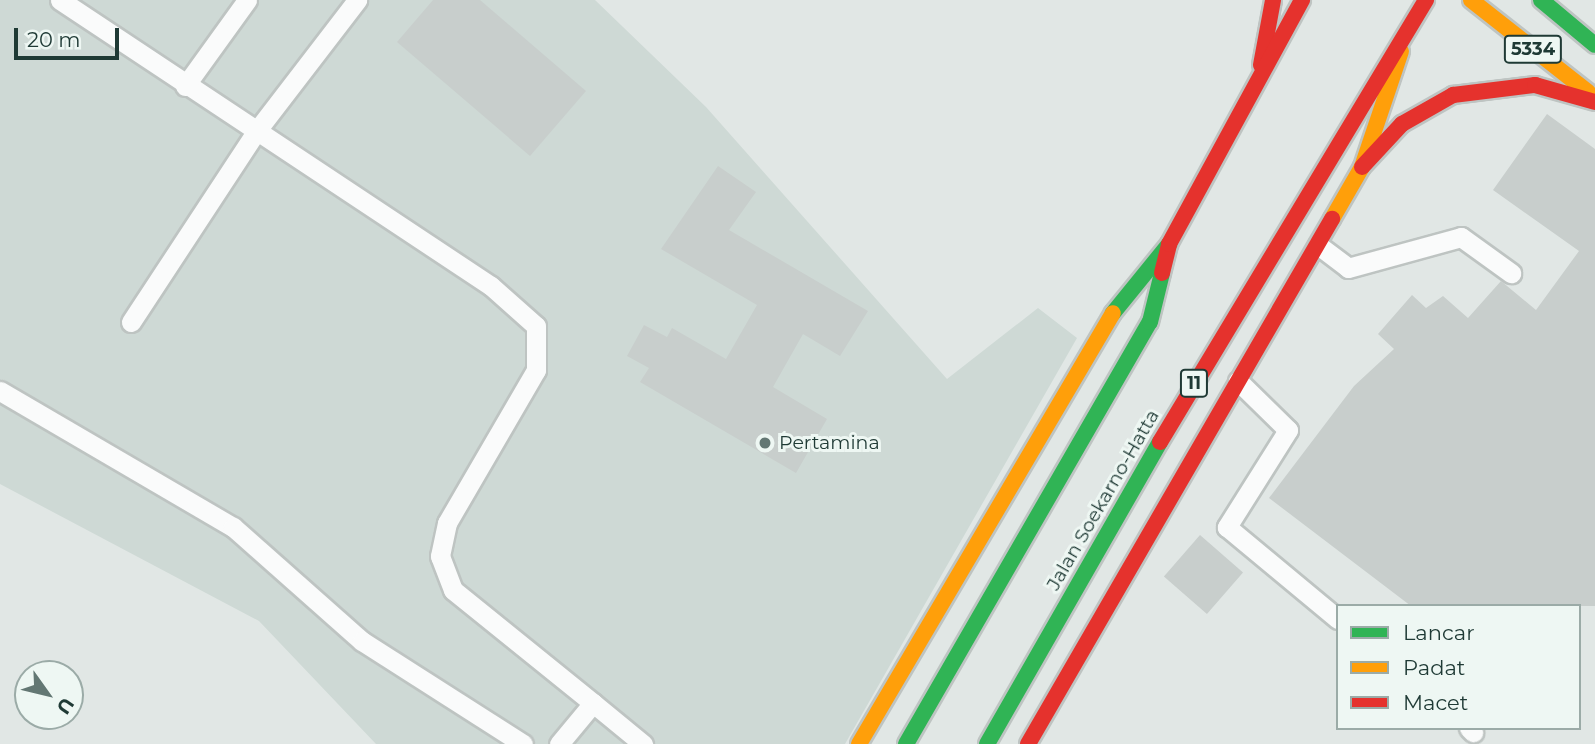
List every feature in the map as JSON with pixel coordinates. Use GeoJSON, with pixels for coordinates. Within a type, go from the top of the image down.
{"type":"FeatureCollection","features":[{"type":"Feature","properties":{"kind":"main road"},"geometry":{"type":"LineString","coordinates":[[1255,87],[1273,0]]}},
{"type":"Feature","properties":{"kind":"main road"},"geometry":{"type":"LineString","coordinates":[[859,744],[1116,307],[1169,244],[1303,0]]}},
{"type":"Feature","properties":{"kind":"main road","name":"Jalan Soekarno-Hatta"},"geometry":{"type":"LineString","coordinates":[[987,744],[1251,284],[1426,0]]}},
{"type":"Feature","properties":{"kind":"main road","name":"5334"},"geometry":{"type":"LineString","coordinates":[[1471,0],[1595,100]]}},
{"type":"Feature","properties":{"kind":"main road","name":"5334"},"geometry":{"type":"LineString","coordinates":[[1542,0],[1595,45]]}},
{"type":"Feature","properties":{"kind":"main road","name":"Jalan Soekarno-Hatta"},"geometry":{"type":"LineString","coordinates":[[1028,744],[1362,167],[1409,26]]}},
{"type":"Feature","properties":{"kind":"main road"},"geometry":{"type":"LineString","coordinates":[[1362,167],[1402,124],[1453,95],[1535,85],[1595,100]]}},
{"type":"Feature","properties":{"kind":"main road"},"geometry":{"type":"LineString","coordinates":[[906,744],[1150,322],[1169,244]]}},
{"type":"Feature","properties":{"kind":"lane"},"geometry":{"type":"LineString","coordinates":[[60,0],[255,133],[491,286],[536,326],[536,370],[447,523],[440,556],[453,590],[643,744]]}},
{"type":"Feature","properties":{"kind":"lane"},"geometry":{"type":"LineString","coordinates":[[186,86],[247,0]]}},
{"type":"Feature","properties":{"kind":"lane"},"geometry":{"type":"LineString","coordinates":[[131,322],[255,133],[357,0]]}},
{"type":"Feature","properties":{"kind":"lane"},"geometry":{"type":"LineString","coordinates":[[1318,245],[1348,268],[1461,237],[1511,273]]}},
{"type":"Feature","properties":{"kind":"lane"},"geometry":{"type":"LineString","coordinates":[[1238,381],[1288,430],[1227,527],[1336,617]]}},
{"type":"Feature","properties":{"kind":"lane"},"geometry":{"type":"LineString","coordinates":[[0,391],[233,527],[372,648],[523,744]]}},
{"type":"Feature","properties":{"kind":"lane"},"geometry":{"type":"LineString","coordinates":[[559,744],[593,703]]}},
{"type":"Feature","properties":{"kind":"shaded area"},"geometry":{"type":"Polygon","coordinates":[[[0,0],[595,0],[706,107],[947,379],[1038,308],[1077,338],[845,744],[376,744],[259,621],[0,484],[0,0]]]}},
{"type":"Feature","properties":{"kind":"building"},"geometry":{"type":"Polygon","coordinates":[[[433,0],[480,0],[586,91],[530,156],[397,42],[433,0]]]}},
{"type":"Feature","properties":{"kind":"building"},"geometry":{"type":"Polygon","coordinates":[[[1547,114],[1595,149],[1595,606],[1408,604],[1269,498],[1354,386],[1394,349],[1378,334],[1412,295],[1426,308],[1443,296],[1468,318],[1501,281],[1536,310],[1579,251],[1493,190],[1547,114]]]}},
{"type":"Feature","properties":{"kind":"building"},"geometry":{"type":"Polygon","coordinates":[[[718,166],[756,192],[729,230],[868,311],[840,356],[803,334],[773,387],[827,419],[796,473],[640,382],[649,368],[627,356],[644,325],[667,337],[672,328],[726,359],[757,305],[661,249],[718,166]]]}},
{"type":"Feature","properties":{"kind":"building"},"geometry":{"type":"Polygon","coordinates":[[[1200,535],[1243,572],[1207,614],[1164,577],[1200,535]]]}},
{"type":"Feature","properties":{"kind":"traffic: fast"},"geometry":{"type":"LineString","coordinates":[[1541,0],[1595,45]]}},
{"type":"Feature","properties":{"kind":"traffic: fast"},"geometry":{"type":"LineString","coordinates":[[1113,313],[1169,244]]}},
{"type":"Feature","properties":{"kind":"traffic: fast"},"geometry":{"type":"LineString","coordinates":[[906,744],[1150,322],[1162,273]]}},
{"type":"Feature","properties":{"kind":"traffic: fast"},"geometry":{"type":"LineString","coordinates":[[987,744],[1160,442]]}},
{"type":"Feature","properties":{"kind":"traffic: slow"},"geometry":{"type":"LineString","coordinates":[[1471,0],[1588,92]]}},
{"type":"Feature","properties":{"kind":"traffic: slow"},"geometry":{"type":"LineString","coordinates":[[1332,219],[1362,167],[1401,51]]}},
{"type":"Feature","properties":{"kind":"traffic: slow"},"geometry":{"type":"LineString","coordinates":[[859,744],[1113,313]]}},
{"type":"Feature","properties":{"kind":"traffic: jam"},"geometry":{"type":"LineString","coordinates":[[1261,65],[1273,0]]}},
{"type":"Feature","properties":{"kind":"traffic: jam"},"geometry":{"type":"LineString","coordinates":[[1162,273],[1169,244],[1302,0]]}},
{"type":"Feature","properties":{"kind":"traffic: jam"},"geometry":{"type":"LineString","coordinates":[[1160,442],[1426,0]]}},
{"type":"Feature","properties":{"kind":"traffic: jam"},"geometry":{"type":"LineString","coordinates":[[1362,167],[1402,124],[1453,95],[1535,85],[1595,102]]}},
{"type":"Feature","properties":{"kind":"traffic: jam"},"geometry":{"type":"LineString","coordinates":[[1028,744],[1332,219]]}},
{"type":"Feature","properties":{"kind":"place","name":"Pertamina"},"geometry":{"type":"Point","coordinates":[765,443]}}]}
